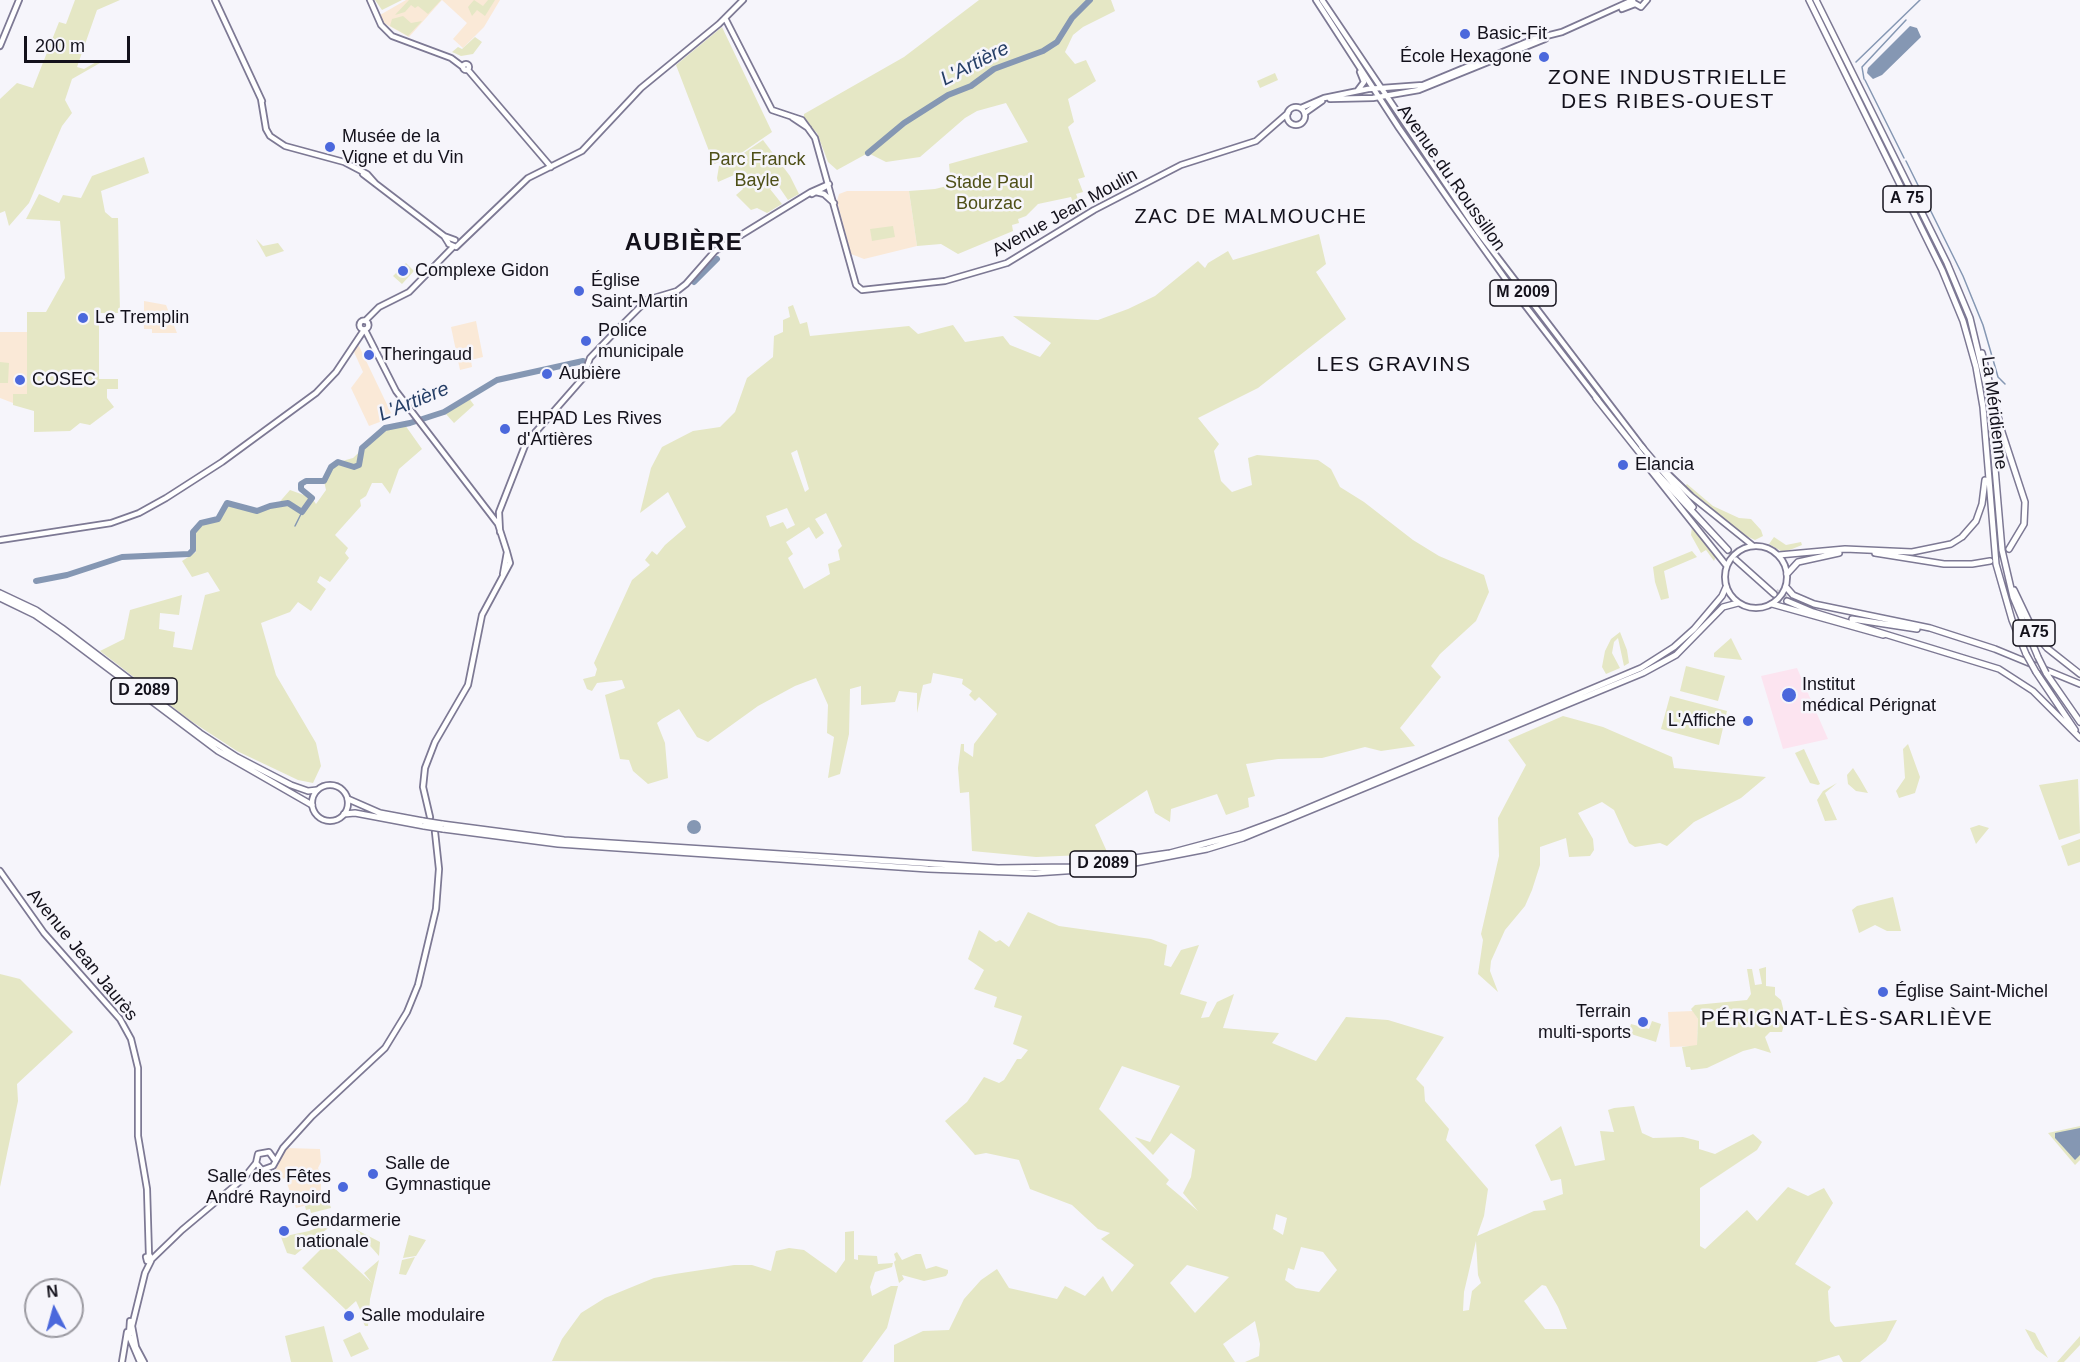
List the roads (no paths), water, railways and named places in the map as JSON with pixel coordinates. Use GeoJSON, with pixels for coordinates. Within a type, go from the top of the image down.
{"type":"FeatureCollection","features":[{"type":"Feature","properties":{"kind":"highway","name":"La Méridienne"},"geometry":{"type":"LineString","coordinates":[[1809,0],[1957,304],[1980,387],[1996,564],[2004,596],[2024,650],[2057,706],[2080,736]]}},
{"type":"Feature","properties":{"kind":"highway","name":"La Méridienne"},"geometry":{"type":"LineString","coordinates":[[1816,0],[1947,263],[1977,340],[1989,398],[1999,521],[2008,577],[2019,616],[2035,652],[2046,673],[2080,722]]}},
{"type":"Feature","properties":{"kind":"highway"},"geometry":{"type":"LineString","coordinates":[[1977,340],[1987,362],[2002,432],[2024,494],[2024,524],[2009,549]]}},
{"type":"Feature","properties":{"kind":"highway"},"geometry":{"type":"LineString","coordinates":[[1596,398],[1650,466],[1729,549],[1642,447]]}},
{"type":"Feature","properties":{"kind":"highway"},"geometry":{"type":"LineString","coordinates":[[1779,555],[1845,549],[1912,552],[1951,544],[1970,530],[1980,513],[1987,461]]}},
{"type":"Feature","properties":{"kind":"highway"},"geometry":{"type":"LineString","coordinates":[[1787,574],[1798,562],[1837,553],[1873,553],[1944,564],[1972,564],[1990,561]]}},
{"type":"Feature","properties":{"kind":"highway"},"geometry":{"type":"LineString","coordinates":[[1737,559],[1775,593]]}},
{"type":"Feature","properties":{"kind":"highway","name":"A75"},"geometry":{"type":"LineString","coordinates":[[2008,577],[2035,634],[2047,648],[2080,674]]}},
{"type":"Feature","properties":{"kind":"highway","name":"D 2089"},"geometry":{"type":"LineString","coordinates":[[344,814],[355,813],[423,824],[564,840],[998,868],[1070,867],[1170,853],[1241,834],[1287,817],[1641,668],[1666,653],[1694,629],[1722,596],[1726,587]]}},
{"type":"Feature","properties":{"kind":"highway"},"geometry":{"type":"LineString","coordinates":[[1786,587],[1800,599],[1826,608],[1903,622],[1963,638],[2022,658],[2080,684]]}},
{"type":"Feature","properties":{"kind":"highway","name":"D 2089"},"geometry":{"type":"LineString","coordinates":[[0,593],[36,610],[62,628],[228,752],[291,785],[305,790],[317,790]]}},
{"type":"Feature","properties":{"kind":"highway","name":"D 2089"},"geometry":{"type":"LineString","coordinates":[[0,598],[35,615],[61,633],[218,751],[312,806]]}},
{"type":"Feature","properties":{"kind":"highway"},"geometry":{"type":"LineString","coordinates":[[1963,638],[1839,616],[1788,600],[1813,612],[1984,663],[2010,675],[2037,695],[2080,736]]}},
{"type":"Feature","properties":{"kind":"highway","name":"D 2089"},"geometry":{"type":"LineString","coordinates":[[442,826],[558,844],[928,869],[1035,873],[1119,867],[1198,851],[1242,838],[1642,673],[1676,655],[1723,607],[1738,603]]}},
{"type":"Feature","properties":{"kind":"highway"},"geometry":{"type":"LineString","coordinates":[[1772,604],[1843,626],[1912,641]]}},
{"type":"Feature","properties":{"kind":"highway","name":"D 2089"},"geometry":{"type":"LineString","coordinates":[[348,799],[380,813],[423,824]]}},
{"type":"Feature","properties":{"kind":"main road"},"geometry":{"type":"LineString","coordinates":[[0,46],[19,0]]}},
{"type":"Feature","properties":{"kind":"main road"},"geometry":{"type":"LineString","coordinates":[[215,0],[261,99],[267,132],[282,144],[333,158],[363,174],[453,243]]}},
{"type":"Feature","properties":{"kind":"main road"},"geometry":{"type":"LineString","coordinates":[[370,0],[381,25],[392,36],[451,58],[466,68],[551,166]]}},
{"type":"Feature","properties":{"kind":"main road"},"geometry":{"type":"LineString","coordinates":[[0,540],[91,528],[124,518],[172,494],[312,397],[336,372],[375,310],[420,283],[445,257],[453,243],[467,234],[522,182],[586,148],[641,88],[726,18],[743,0]]}},
{"type":"Feature","properties":{"kind":"main road","name":"Avenue du Roussillon"},"geometry":{"type":"LineString","coordinates":[[1316,0],[1329,14]]}},
{"type":"Feature","properties":{"kind":"main road","name":"Avenue du Roussillon"},"geometry":{"type":"LineString","coordinates":[[1322,0],[1337,26],[1507,273],[1642,447],[1691,496],[1752,545]]}},
{"type":"Feature","properties":{"kind":"main road"},"geometry":{"type":"LineString","coordinates":[[1634,1],[1641,7],[1647,0]]}},
{"type":"Feature","properties":{"kind":"main road"},"geometry":{"type":"LineString","coordinates":[[1303,111],[1324,98],[1380,87],[1424,84],[1634,1]]}},
{"type":"Feature","properties":{"kind":"main road"},"geometry":{"type":"LineString","coordinates":[[1289,121],[1288,113],[1293,107],[1303,111],[1327,99],[1379,97],[1419,90],[1634,1]]}},
{"type":"Feature","properties":{"kind":"main road"},"geometry":{"type":"LineString","coordinates":[[1329,14],[1362,72],[1364,84],[1355,92]]}},
{"type":"Feature","properties":{"kind":"main road"},"geometry":{"type":"LineString","coordinates":[[726,18],[770,106],[780,114],[793,118],[808,128],[815,138],[834,202]]}},
{"type":"Feature","properties":{"kind":"main road","name":"Avenue du Roussillon"},"geometry":{"type":"LineString","coordinates":[[1337,26],[1362,72],[1514,291],[1726,566]]}},
{"type":"Feature","properties":{"kind":"main road"},"geometry":{"type":"LineString","coordinates":[[1391,105],[1394,98],[1403,93]]}},
{"type":"Feature","properties":{"kind":"main road","name":"Avenue Jean Moulin"},"geometry":{"type":"LineString","coordinates":[[1275,126],[1289,121],[1300,124],[1303,111]]}},
{"type":"Feature","properties":{"kind":"main road","name":"Avenue Jean Moulin"},"geometry":{"type":"LineString","coordinates":[[834,202],[858,288],[865,290],[930,283],[1000,266],[1027,253],[1094,210],[1174,169],[1262,138],[1288,113]]}},
{"type":"Feature","properties":{"kind":"main road"},"geometry":{"type":"LineString","coordinates":[[543,170],[546,159]]}},
{"type":"Feature","properties":{"kind":"main road"},"geometry":{"type":"LineString","coordinates":[[807,196],[816,192],[828,180]]}},
{"type":"Feature","properties":{"kind":"main road"},"geometry":{"type":"LineString","coordinates":[[495,520],[526,443],[586,371],[590,358],[632,315],[647,300],[672,292],[686,284],[713,253],[807,196],[828,180]]}},
{"type":"Feature","properties":{"kind":"main road"},"geometry":{"type":"LineString","coordinates":[[816,192],[824,194],[834,202]]}},
{"type":"Feature","properties":{"kind":"main road"},"geometry":{"type":"LineString","coordinates":[[365,327],[373,343]]}},
{"type":"Feature","properties":{"kind":"main road"},"geometry":{"type":"LineString","coordinates":[[365,327],[396,391],[495,520],[511,557],[482,615],[468,686],[455,712],[435,742],[424,774],[424,792],[430,817]]}},
{"type":"Feature","properties":{"kind":"main road"},"geometry":{"type":"LineString","coordinates":[[358,339],[369,337]]}},
{"type":"Feature","properties":{"kind":"main road"},"geometry":{"type":"LineString","coordinates":[[1752,545],[1764,546],[1779,555],[1787,574],[1786,587],[1772,604],[1754,608],[1738,603],[1726,587],[1726,566],[1734,554],[1752,545]]}},
{"type":"Feature","properties":{"kind":"main road"},"geometry":{"type":"LineString","coordinates":[[323,786],[336,786],[344,791],[348,799],[344,814],[328,820],[317,815],[312,806],[317,790],[323,786]]}},
{"type":"Feature","properties":{"kind":"main road"},"geometry":{"type":"LineString","coordinates":[[258,1166],[271,1168],[273,1156],[385,1047],[413,998],[429,940],[439,878],[435,832]]}},
{"type":"Feature","properties":{"kind":"main road","name":"Avenue Jean Jaurès"},"geometry":{"type":"LineString","coordinates":[[0,871],[44,933],[71,967],[115,1013],[131,1039],[138,1068],[138,1136],[147,1189],[149,1258],[129,1328],[132,1347]]}},
{"type":"Feature","properties":{"kind":"main road"},"geometry":{"type":"LineString","coordinates":[[149,1258],[258,1166],[261,1152],[273,1156]]}},
{"type":"Feature","properties":{"kind":"main road","name":"Avenue Jean Jaurès"},"geometry":{"type":"LineString","coordinates":[[142,1361],[136,1347],[132,1326],[149,1258],[147,1239]]}},
{"type":"Feature","properties":{"kind":"main road"},"geometry":{"type":"LineString","coordinates":[[147,1247],[158,1251]]}},
{"type":"Feature","properties":{"kind":"main road"},"geometry":{"type":"LineString","coordinates":[[149,1258],[164,1247]]}},
{"type":"Feature","properties":{"kind":"main road"},"geometry":{"type":"LineString","coordinates":[[122,1362],[129,1328]]}},
{"type":"Feature","properties":{"kind":"main road"},"geometry":{"type":"LineString","coordinates":[[123,1350],[132,1347],[142,1361]]}},
{"type":"Feature","properties":{"kind":"water"},"geometry":{"type":"Polygon","coordinates":[[[1910,26],[1917,28],[1921,37],[1882,75],[1873,79],[1867,73],[1868,68],[1910,26]]]}},
{"type":"Feature","properties":{"kind":"water"},"geometry":{"type":"Polygon","coordinates":[[[694,820],[699,822],[701,827],[699,832],[694,834],[689,832],[687,827],[689,822],[694,820]]]}},
{"type":"Feature","properties":{"kind":"water"},"geometry":{"type":"Polygon","coordinates":[[[2080,1128],[2080,1155],[2075,1160],[2055,1138],[2055,1133],[2080,1128]]]}},
{"type":"Feature","properties":{"kind":"waterway","name":"L'Artière"},"geometry":{"type":"LineString","coordinates":[[868,153],[904,123],[948,95],[971,86],[994,69],[1043,51],[1057,42],[1072,18],[1090,0]]}},
{"type":"Feature","properties":{"kind":"waterway"},"geometry":{"type":"LineString","coordinates":[[1856,62],[1920,0]]}},
{"type":"Feature","properties":{"kind":"waterway"},"geometry":{"type":"LineString","coordinates":[[1864,79],[1862,67],[1906,20]]}},
{"type":"Feature","properties":{"kind":"waterway"},"geometry":{"type":"LineString","coordinates":[[1865,80],[1904,158]]}},
{"type":"Feature","properties":{"kind":"waterway"},"geometry":{"type":"LineString","coordinates":[[1906,161],[1963,276],[1983,325],[1998,377],[2005,384]]}},
{"type":"Feature","properties":{"kind":"waterway","name":"L'Artière"},"geometry":{"type":"LineString","coordinates":[[694,282],[717,259]]}},
{"type":"Feature","properties":{"kind":"waterway","name":"L'Artière"},"geometry":{"type":"LineString","coordinates":[[36,581],[67,575],[122,557],[189,554],[193,550],[193,532],[201,523],[218,519],[227,503],[257,511],[288,503],[302,512],[312,498],[301,489],[301,484],[306,481],[324,481],[331,467],[338,462],[354,467],[359,465],[362,448],[385,428],[444,412],[497,380],[583,361]]}},
{"type":"Feature","properties":{"kind":"waterway"},"geometry":{"type":"LineString","coordinates":[[295,526],[302,512]]}},
{"type":"Feature","properties":{"kind":"tunnel"},"geometry":{"type":"LineString","coordinates":[[1990,561],[2009,549]]}},
{"type":"Feature","properties":{"kind":"tunnel"},"geometry":{"type":"LineString","coordinates":[[1728,550],[1736,560]]}},
{"type":"Feature","properties":{"kind":"tunnel"},"geometry":{"type":"LineString","coordinates":[[1776,591],[1788,599]]}},
{"type":"Feature","properties":{"kind":"place","name":"Basic-Fit"},"geometry":{"type":"Point","coordinates":[1465,34]}},
{"type":"Feature","properties":{"kind":"place","name":"École Hexagone"},"geometry":{"type":"Point","coordinates":[1544,57]}},
{"type":"Feature","properties":{"kind":"place","name":"Musée de la Vigne et du Vin"},"geometry":{"type":"Point","coordinates":[330,147]}},
{"type":"Feature","properties":{"kind":"place","name":"Complexe Gidon"},"geometry":{"type":"Point","coordinates":[403,271]}},
{"type":"Feature","properties":{"kind":"place","name":"Église Saint-Martin"},"geometry":{"type":"Point","coordinates":[579,291]}},
{"type":"Feature","properties":{"kind":"place","name":"Le Tremplin"},"geometry":{"type":"Point","coordinates":[83,318]}},
{"type":"Feature","properties":{"kind":"place","name":"Police municipale"},"geometry":{"type":"Point","coordinates":[586,341]}},
{"type":"Feature","properties":{"kind":"place","name":"Theringaud"},"geometry":{"type":"Point","coordinates":[369,355]}},
{"type":"Feature","properties":{"kind":"place","name":"Aubière"},"geometry":{"type":"Point","coordinates":[547,374]}},
{"type":"Feature","properties":{"kind":"place","name":"COSEC"},"geometry":{"type":"Point","coordinates":[20,380]}},
{"type":"Feature","properties":{"kind":"place","name":"EHPAD Les Rives d'Artières"},"geometry":{"type":"Point","coordinates":[505,429]}},
{"type":"Feature","properties":{"kind":"place","name":"Elancia"},"geometry":{"type":"Point","coordinates":[1623,465]}},
{"type":"Feature","properties":{"kind":"place","name":"Institut médical Pérignat"},"geometry":{"type":"Point","coordinates":[1789,695]}},
{"type":"Feature","properties":{"kind":"place","name":"L'Affiche"},"geometry":{"type":"Point","coordinates":[1748,721]}},
{"type":"Feature","properties":{"kind":"place","name":"Église Saint-Michel"},"geometry":{"type":"Point","coordinates":[1883,992]}},
{"type":"Feature","properties":{"kind":"place","name":"Terrain multi-sports"},"geometry":{"type":"Point","coordinates":[1643,1022]}},
{"type":"Feature","properties":{"kind":"place","name":"Salle de Gymnastique"},"geometry":{"type":"Point","coordinates":[373,1174]}},
{"type":"Feature","properties":{"kind":"place","name":"Salle des Fêtes André Raynoird"},"geometry":{"type":"Point","coordinates":[343,1187]}},
{"type":"Feature","properties":{"kind":"place","name":"Gendarmerie nationale"},"geometry":{"type":"Point","coordinates":[284,1231]}},
{"type":"Feature","properties":{"kind":"place","name":"Salle modulaire"},"geometry":{"type":"Point","coordinates":[349,1316]}},
{"type":"Feature","properties":{"kind":"district","name":"ZONE INDUSTRIELLE DES RIBES-OUEST"},"geometry":{"type":"Point","coordinates":[1668,90]}},
{"type":"Feature","properties":{"kind":"district","name":"ZAC DE MALMOUCHE"},"geometry":{"type":"Point","coordinates":[1251,217]}},
{"type":"Feature","properties":{"kind":"district","name":"AUBIÈRE"},"geometry":{"type":"Point","coordinates":[684,243]}},
{"type":"Feature","properties":{"kind":"district","name":"LES GRAVINS"},"geometry":{"type":"Point","coordinates":[1394,365]}},
{"type":"Feature","properties":{"kind":"district","name":"PÉRIGNAT-LÈS-SARLIÈVE"},"geometry":{"type":"Point","coordinates":[1847,1019]}},
{"type":"Feature","properties":{"kind":"park label","name":"Parc Franck Bayle"},"geometry":{"type":"Point","coordinates":[757,170]}},
{"type":"Feature","properties":{"kind":"park label","name":"Stade Paul Bourzac"},"geometry":{"type":"Point","coordinates":[989,193]}}]}
